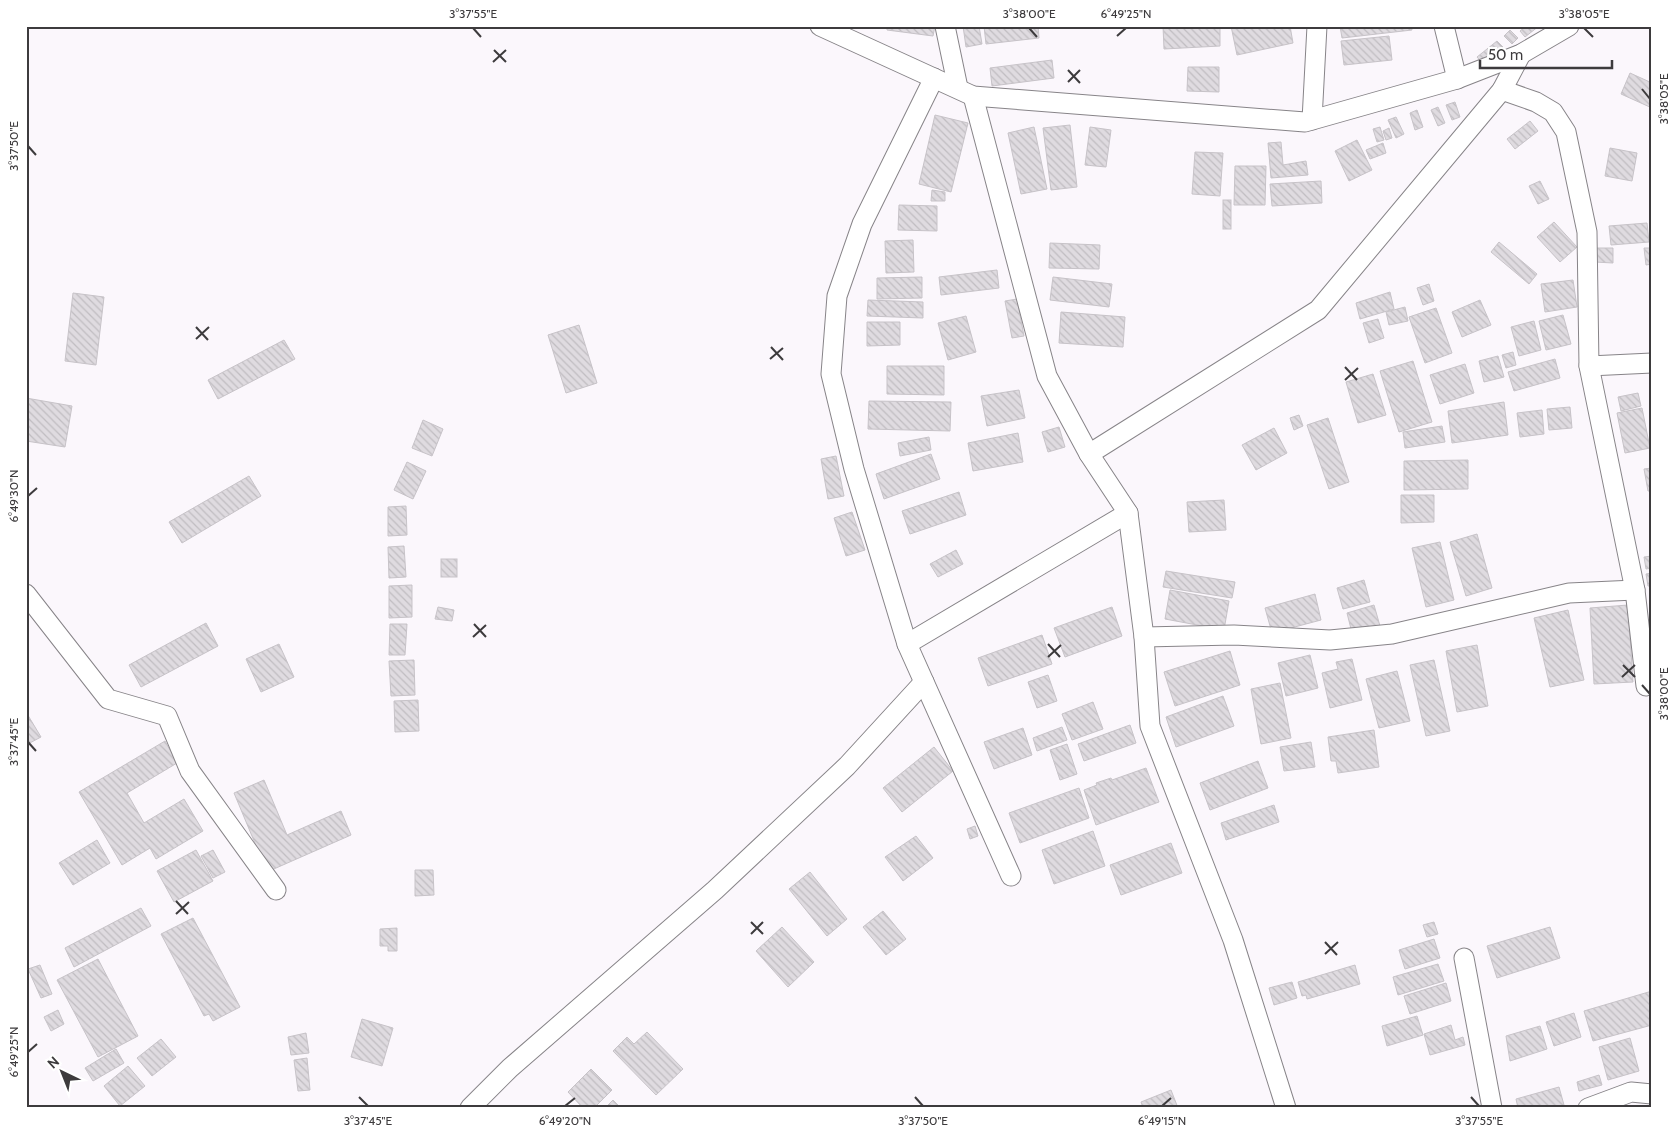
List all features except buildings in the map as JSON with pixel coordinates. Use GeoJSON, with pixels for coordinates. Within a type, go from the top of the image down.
{"type":"FeatureCollection","features":[{"type":"Feature","properties":{"kind":"street"},"geometry":{"type":"LineString","coordinates":[[820,26],[966,92],[1305,122],[1457,79],[1521,54],[1569,26]]}},
{"type":"Feature","properties":{"kind":"street"},"geometry":{"type":"LineString","coordinates":[[945,26],[966,92],[1047,376],[1089,454],[1128,513],[1144,637],[1150,726],[1233,940],[1286,1108]]}},
{"type":"Feature","properties":{"kind":"street"},"geometry":{"type":"LineString","coordinates":[[1312,120],[1317,26]]}},
{"type":"Feature","properties":{"kind":"street"},"geometry":{"type":"LineString","coordinates":[[1444,26],[1457,79]]}},
{"type":"Feature","properties":{"kind":"street"},"geometry":{"type":"LineString","coordinates":[[1089,454],[1318,310],[1502,90],[1521,54]]}},
{"type":"Feature","properties":{"kind":"street"},"geometry":{"type":"LineString","coordinates":[[934,78],[862,224],[837,296],[831,374],[854,469],[907,644],[1011,876]]}},
{"type":"Feature","properties":{"kind":"street"},"geometry":{"type":"LineString","coordinates":[[1502,90],[1536,102],[1553,112],[1566,132],[1587,232],[1589,366],[1635,590],[1646,686]]}},
{"type":"Feature","properties":{"kind":"street"},"geometry":{"type":"LineString","coordinates":[[1589,366],[1652,363]]}},
{"type":"Feature","properties":{"kind":"street"},"geometry":{"type":"LineString","coordinates":[[907,644],[1128,513]]}},
{"type":"Feature","properties":{"kind":"street"},"geometry":{"type":"LineString","coordinates":[[1144,637],[1234,634],[1330,640],[1392,634],[1569,593],[1635,590]]}},
{"type":"Feature","properties":{"kind":"street"},"geometry":{"type":"LineString","coordinates":[[26,594],[108,699],[168,716],[190,771],[276,890]]}},
{"type":"Feature","properties":{"kind":"street"},"geometry":{"type":"LineString","coordinates":[[470,1108],[510,1068],[729,877],[847,766],[924,682]]}},
{"type":"Feature","properties":{"kind":"street"},"geometry":{"type":"LineString","coordinates":[[1464,958],[1492,1108]]}},
{"type":"Feature","properties":{"kind":"street"},"geometry":{"type":"LineString","coordinates":[[1588,1108],[1632,1092],[1652,1094]]}}]}
